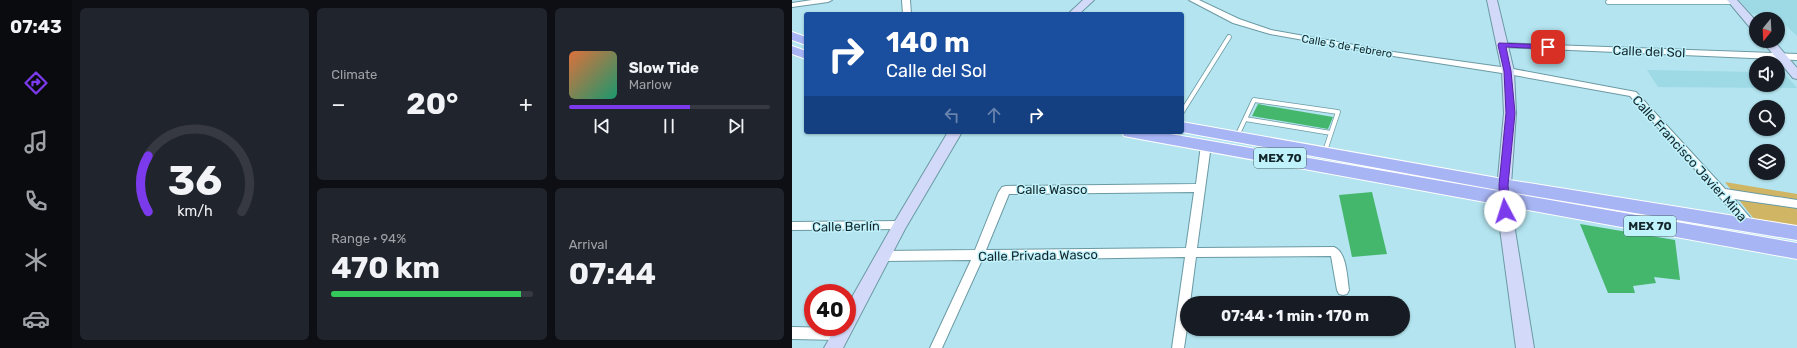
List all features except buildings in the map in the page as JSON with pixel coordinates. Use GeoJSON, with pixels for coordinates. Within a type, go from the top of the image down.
{"type":"FeatureCollection","features":[{"type":"Feature","properties":{"kind":"main road"},"geometry":{"type":"LineString","coordinates":[[792,36],[804,40]]}},
{"type":"Feature","properties":{"kind":"main road"},"geometry":{"type":"LineString","coordinates":[[792,50],[804,54]]}},
{"type":"Feature","properties":{"kind":"main road","name":"MEX 70"},"geometry":{"type":"LineString","coordinates":[[1184,127],[1324,153],[1503,192],[1797,251]]}},
{"type":"Feature","properties":{"kind":"main road","name":"MEX 70"},"geometry":{"type":"LineString","coordinates":[[1141,134],[1319,165],[1797,233]]}},
{"type":"Feature","properties":{"kind":"street"},"geometry":{"type":"LineString","coordinates":[[792,5],[828,0]]}},
{"type":"Feature","properties":{"kind":"street"},"geometry":{"type":"LineString","coordinates":[[906,0],[907,12]]}},
{"type":"Feature","properties":{"kind":"street"},"geometry":{"type":"LineString","coordinates":[[1075,12],[1089,0]]}},
{"type":"Feature","properties":{"kind":"street","name":"Calle 5 de Febrero"},"geometry":{"type":"LineString","coordinates":[[1193,0],[1236,21],[1270,32],[1393,54],[1508,71]]}},
{"type":"Feature","properties":{"kind":"street"},"geometry":{"type":"LineString","coordinates":[[1492,0],[1508,71],[1510,113],[1503,192],[1525,348]]}},
{"type":"Feature","properties":{"kind":"street"},"geometry":{"type":"LineString","coordinates":[[1733,1],[1749,20]]}},
{"type":"Feature","properties":{"kind":"street","name":"Calle del Sol"},"geometry":{"type":"LineString","coordinates":[[1502,45],[1759,56]]}},
{"type":"Feature","properties":{"kind":"street"},"geometry":{"type":"LineString","coordinates":[[1774,48],[1781,56]]}},
{"type":"Feature","properties":{"kind":"street","name":"Calle del Sol"},"geometry":{"type":"LineString","coordinates":[[1785,57],[1797,57]]}},
{"type":"Feature","properties":{"kind":"street"},"geometry":{"type":"LineString","coordinates":[[1785,61],[1797,75]]}},
{"type":"Feature","properties":{"kind":"street","name":"Calle Francisco Javier Mina"},"geometry":{"type":"LineString","coordinates":[[1508,71],[1633,94],[1753,227]]}},
{"type":"Feature","properties":{"kind":"street"},"geometry":{"type":"LineString","coordinates":[[856,306],[900,225],[954,134]]}},
{"type":"Feature","properties":{"kind":"street"},"geometry":{"type":"LineString","coordinates":[[1178,348],[1206,145]]}},
{"type":"Feature","properties":{"kind":"street","name":"Calle Wasco"},"geometry":{"type":"LineString","coordinates":[[936,348],[978,256],[1004,192],[1010,189],[1200,188]]}},
{"type":"Feature","properties":{"kind":"street"},"geometry":{"type":"LineString","coordinates":[[1722,193],[1797,204]]}},
{"type":"Feature","properties":{"kind":"street","name":"Calle Berlín"},"geometry":{"type":"LineString","coordinates":[[792,226],[900,225]]}},
{"type":"Feature","properties":{"kind":"street"},"geometry":{"type":"LineString","coordinates":[[1192,252],[1334,252],[1337,256],[1343,290]]}},
{"type":"Feature","properties":{"kind":"street","name":"Calle Privada Wasco"},"geometry":{"type":"LineString","coordinates":[[883,256],[978,256],[1192,252]]}},
{"type":"Feature","properties":{"kind":"street"},"geometry":{"type":"LineString","coordinates":[[792,333],[804,333]]}},
{"type":"Feature","properties":{"kind":"lane"},"geometry":{"type":"LineString","coordinates":[[1608,2],[1733,1]]}},
{"type":"Feature","properties":{"kind":"lane"},"geometry":{"type":"LineString","coordinates":[[1184,109],[1229,37]]}},
{"type":"Feature","properties":{"kind":"lane"},"geometry":{"type":"LineString","coordinates":[[1237,136],[1254,100],[1338,112],[1324,153]]}},
{"type":"Feature","properties":{"kind":"lane"},"geometry":{"type":"LineString","coordinates":[[1245,119],[1330,133]]}},
{"type":"Feature","properties":{"kind":"shaded area"},"geometry":{"type":"Polygon","coordinates":[[[1739,0],[1797,0],[1797,36],[1785,25],[1785,12],[1750,12],[1739,0]]]}},
{"type":"Feature","properties":{"kind":"shaded area"},"geometry":{"type":"Polygon","coordinates":[[[1647,70],[1749,72],[1749,88],[1658,87],[1647,70]]]}},
{"type":"Feature","properties":{"kind":"shaded area"},"geometry":{"type":"Polygon","coordinates":[[[1785,74],[1797,88],[1785,88],[1785,74]]]}},
{"type":"Feature","properties":{"kind":"shaded area"},"geometry":{"type":"Polygon","coordinates":[[[1725,182],[1797,194],[1797,227],[1757,223],[1725,182]]]}},
{"type":"Feature","properties":{"kind":"route"},"geometry":{"type":"LineString","coordinates":[[1505,211],[1503,185],[1510,113],[1508,71],[1502,45],[1548,47]]}}]}
